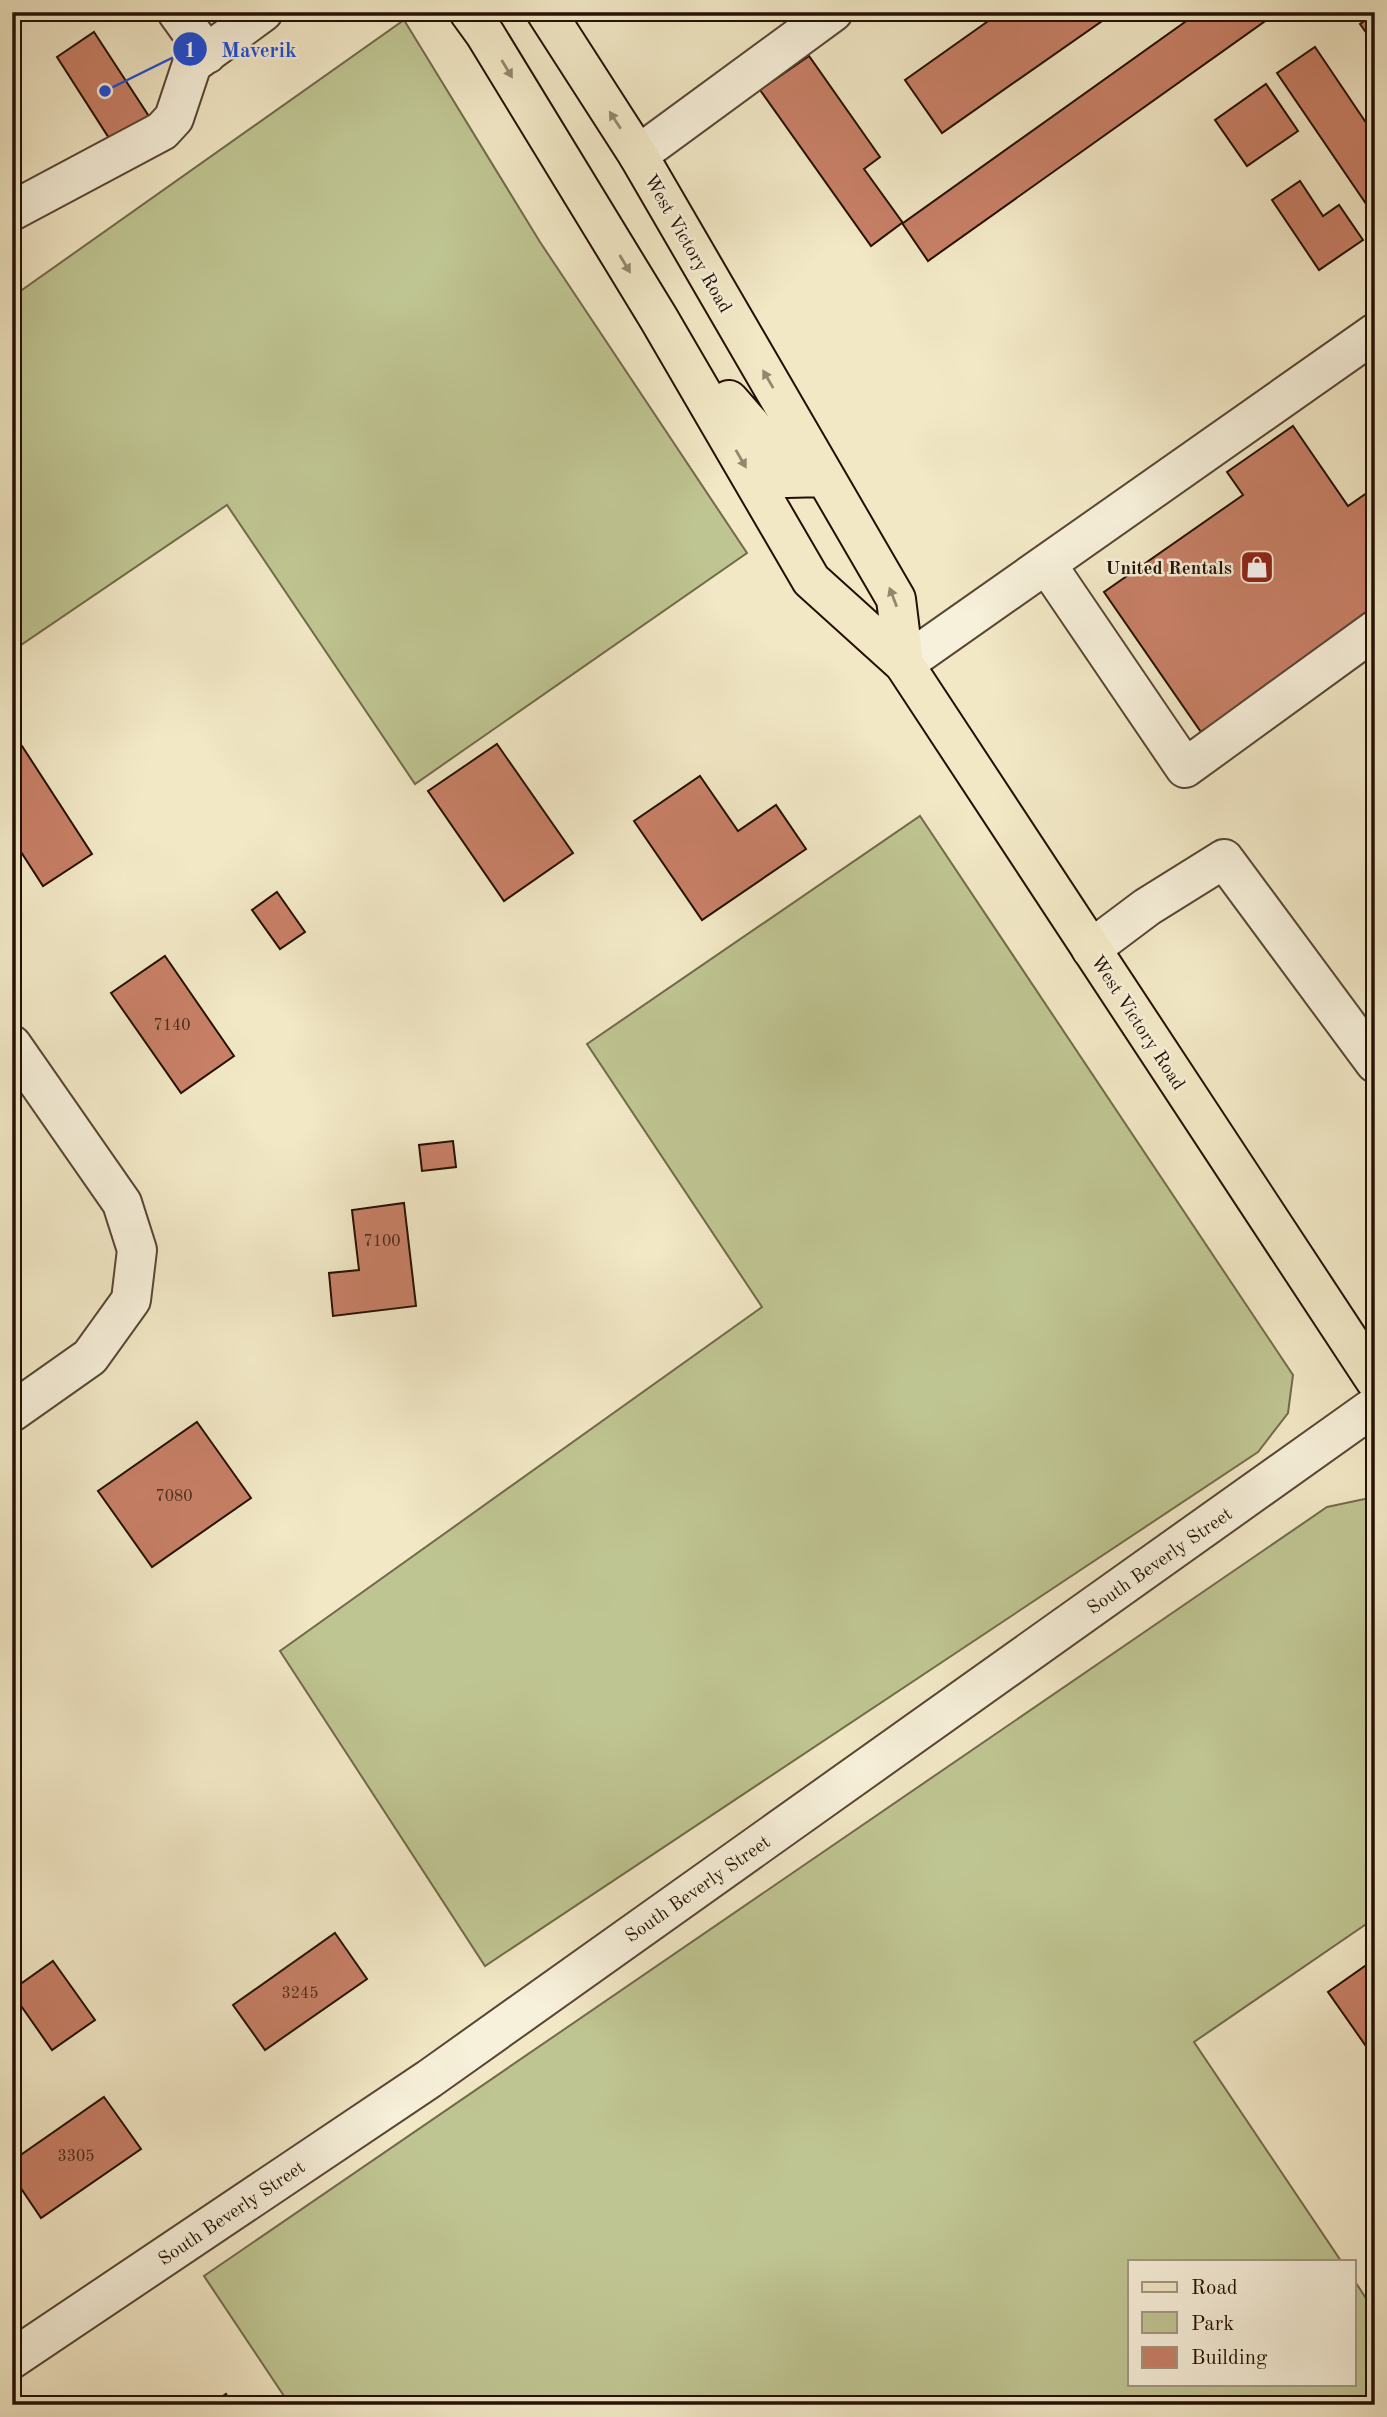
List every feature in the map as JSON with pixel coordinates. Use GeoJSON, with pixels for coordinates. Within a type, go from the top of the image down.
{"type":"FeatureCollection","features":[{"type":"Feature","properties":{"kind":"main road","name":"West Victory Road"},"geometry":{"type":"LineString","coordinates":[[469,12],[659,319],[811,580],[904,664],[1375,1380]]}},
{"type":"Feature","properties":{"kind":"main road","name":"West Victory Road"},"geometry":{"type":"LineString","coordinates":[[546,12],[638,155],[897,599],[904,664]]}},
{"type":"Feature","properties":{"kind":"main road","name":"West Victory Road"},"geometry":{"type":"LineString","coordinates":[[659,319],[750,424],[787,478],[825,477]]}},
{"type":"Feature","properties":{"kind":"street"},"geometry":{"type":"LineString","coordinates":[[177,12],[207,54]]}},
{"type":"Feature","properties":{"kind":"street"},"geometry":{"type":"LineString","coordinates":[[12,211],[162,131],[174,118],[192,64],[263,12]]}},
{"type":"Feature","properties":{"kind":"street"},"geometry":{"type":"LineString","coordinates":[[638,155],[834,12]]}},
{"type":"Feature","properties":{"kind":"street"},"geometry":{"type":"LineString","coordinates":[[904,664],[1375,333]]}},
{"type":"Feature","properties":{"kind":"street"},"geometry":{"type":"LineString","coordinates":[[1047,565],[1185,768],[1375,630]]}},
{"type":"Feature","properties":{"kind":"street"},"geometry":{"type":"LineString","coordinates":[[1091,948],[1147,907],[1224,859],[1375,1063]]}},
{"type":"Feature","properties":{"kind":"street"},"geometry":{"type":"LineString","coordinates":[[12,1045],[122,1203],[137,1250],[131,1300],[90,1357],[12,1412]]}},
{"type":"Feature","properties":{"kind":"street","name":"South Beverly Street"},"geometry":{"type":"LineString","coordinates":[[12,2359],[440,2071],[1375,1406]]}},
{"type":"Feature","properties":{"kind":"green space"},"geometry":{"type":"Polygon","coordinates":[[[404,20],[540,242],[747,553],[415,784],[227,505],[12,651],[12,297],[404,20]]]}},
{"type":"Feature","properties":{"kind":"green space"},"geometry":{"type":"Polygon","coordinates":[[[920,816],[1293,1375],[1288,1413],[1258,1452],[485,1966],[280,1651],[762,1307],[587,1044],[920,816]]]}},
{"type":"Feature","properties":{"kind":"green space"},"geometry":{"type":"Polygon","coordinates":[[[1369,1498],[1375,1506],[1375,1918],[1194,2042],[1340,2260],[1128,2260],[1128,2386],[1356,2386],[1356,2283],[1375,2312],[1375,2405],[290,2405],[204,2276],[1327,1507],[1369,1498]]]}},
{"type":"Feature","properties":{"kind":"building"},"geometry":{"type":"Polygon","coordinates":[[[1001,12],[1115,12],[942,133],[905,80],[1001,12]]]}},
{"type":"Feature","properties":{"kind":"building"},"geometry":{"type":"Polygon","coordinates":[[[1199,12],[1278,12],[928,261],[902,223],[871,246],[760,90],[809,56],[880,157],[864,169],[903,223],[1199,12]]]}},
{"type":"Feature","properties":{"kind":"building"},"geometry":{"type":"Polygon","coordinates":[[[1375,14],[1375,45],[1360,24],[1375,14]]]}},
{"type":"Feature","properties":{"kind":"building"},"geometry":{"type":"Polygon","coordinates":[[[94,32],[154,124],[116,149],[57,57],[94,32]]]}},
{"type":"Feature","properties":{"kind":"building"},"geometry":{"type":"Polygon","coordinates":[[[1315,47],[1375,136],[1375,217],[1277,73],[1315,47]]]}},
{"type":"Feature","properties":{"kind":"building"},"geometry":{"type":"Polygon","coordinates":[[[1266,84],[1298,131],[1247,166],[1215,120],[1266,84]]]}},
{"type":"Feature","properties":{"kind":"building"},"geometry":{"type":"Polygon","coordinates":[[[1300,181],[1323,216],[1339,205],[1363,240],[1319,270],[1272,200],[1300,181]]]}},
{"type":"Feature","properties":{"kind":"building","name":"United Rentals"},"geometry":{"type":"Polygon","coordinates":[[[1293,426],[1348,506],[1371,490],[1375,495],[1375,532],[1370,535],[1375,543],[1375,612],[1201,732],[1104,592],[1243,495],[1227,472],[1293,426]]]}},
{"type":"Feature","properties":{"kind":"building"},"geometry":{"type":"Polygon","coordinates":[[[497,744],[573,853],[504,901],[428,791],[497,744]]]}},
{"type":"Feature","properties":{"kind":"building"},"geometry":{"type":"Polygon","coordinates":[[[22,746],[92,854],[43,886],[12,838],[12,752],[22,746]]]}},
{"type":"Feature","properties":{"kind":"building"},"geometry":{"type":"Polygon","coordinates":[[[700,776],[738,831],[776,805],[806,849],[702,920],[634,821],[700,776]]]}},
{"type":"Feature","properties":{"kind":"building"},"geometry":{"type":"Polygon","coordinates":[[[277,892],[305,932],[280,949],[252,910],[277,892]]]}},
{"type":"Feature","properties":{"kind":"building"},"geometry":{"type":"Polygon","coordinates":[[[165,956],[234,1056],[181,1093],[111,993],[165,956]]]}},
{"type":"Feature","properties":{"kind":"building"},"geometry":{"type":"Polygon","coordinates":[[[453,1141],[456,1167],[422,1171],[419,1145],[453,1141]]]}},
{"type":"Feature","properties":{"kind":"building"},"geometry":{"type":"Polygon","coordinates":[[[404,1203],[416,1306],[333,1316],[329,1273],[359,1270],[352,1210],[404,1203]]]}},
{"type":"Feature","properties":{"kind":"building"},"geometry":{"type":"Polygon","coordinates":[[[197,1422],[251,1498],[152,1567],[98,1491],[197,1422]]]}},
{"type":"Feature","properties":{"kind":"building"},"geometry":{"type":"Polygon","coordinates":[[[335,1933],[367,1979],[265,2050],[233,2005],[335,1933]]]}},
{"type":"Feature","properties":{"kind":"building"},"geometry":{"type":"Polygon","coordinates":[[[1375,1959],[1375,2059],[1328,1992],[1375,1959]]]}},
{"type":"Feature","properties":{"kind":"building"},"geometry":{"type":"Polygon","coordinates":[[[53,1961],[95,2020],[52,2050],[12,1990],[53,1961]]]}},
{"type":"Feature","properties":{"kind":"building"},"geometry":{"type":"Polygon","coordinates":[[[104,2097],[141,2149],[41,2218],[12,2175],[12,2161],[104,2097]]]}},
{"type":"Feature","properties":{"kind":"building"},"geometry":{"type":"Polygon","coordinates":[[[226,2394],[233,2405],[210,2405],[226,2394]]]}},
{"type":"Feature","properties":{"kind":"place","name":"Maverik"},"geometry":{"type":"Point","coordinates":[105,91]}},
{"type":"Feature","properties":{"kind":"place","name":"United Rentals"},"geometry":{"type":"Point","coordinates":[1257,567]}}]}
